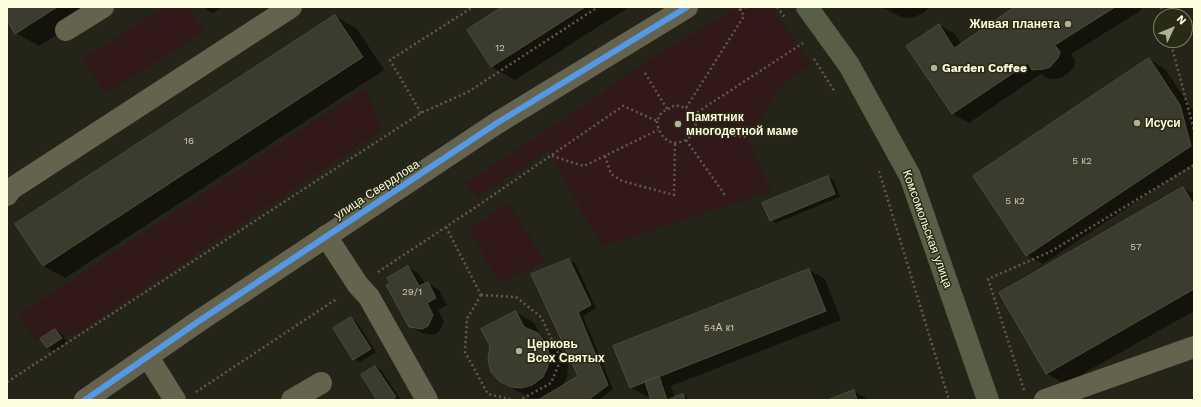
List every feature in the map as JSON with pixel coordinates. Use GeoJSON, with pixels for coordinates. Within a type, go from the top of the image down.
{"type":"FeatureCollection","features":[{"type":"Feature","properties":{"kind":"main road","name":"Комсомольская улица"},"geometry":{"type":"LineString","coordinates":[[807,7],[849,65],[910,176],[988,400]]}},
{"type":"Feature","properties":{"kind":"street"},"geometry":{"type":"LineString","coordinates":[[66,30],[103,7]]}},
{"type":"Feature","properties":{"kind":"street"},"geometry":{"type":"LineString","coordinates":[[7,195],[17,185],[291,7]]}},
{"type":"Feature","properties":{"kind":"street","name":"улица Свердлова"},"geometry":{"type":"LineString","coordinates":[[85,400],[326,236],[498,123],[686,7]]}},
{"type":"Feature","properties":{"kind":"street"},"geometry":{"type":"LineString","coordinates":[[326,236],[358,284],[369,297],[427,400]]}},
{"type":"Feature","properties":{"kind":"street"},"geometry":{"type":"LineString","coordinates":[[1045,400],[1194,347]]}},
{"type":"Feature","properties":{"kind":"street"},"geometry":{"type":"LineString","coordinates":[[148,357],[183,398]]}},
{"type":"Feature","properties":{"kind":"street"},"geometry":{"type":"LineString","coordinates":[[292,400],[321,383]]}},
{"type":"Feature","properties":{"kind":"path"},"geometry":{"type":"LineString","coordinates":[[421,113],[390,60],[473,7]]}},
{"type":"Feature","properties":{"kind":"path"},"geometry":{"type":"LineString","coordinates":[[7,382],[421,113],[468,92],[598,7]]}},
{"type":"Feature","properties":{"kind":"path"},"geometry":{"type":"LineString","coordinates":[[686,108],[744,16],[738,7]]}},
{"type":"Feature","properties":{"kind":"path"},"geometry":{"type":"LineString","coordinates":[[740,10],[746,7]]}},
{"type":"Feature","properties":{"kind":"path"},"geometry":{"type":"LineString","coordinates":[[777,7],[790,25]]}},
{"type":"Feature","properties":{"kind":"path"},"geometry":{"type":"LineString","coordinates":[[799,37],[807,48]]}},
{"type":"Feature","properties":{"kind":"path"},"geometry":{"type":"LineString","coordinates":[[693,114],[803,43]]}},
{"type":"Feature","properties":{"kind":"path"},"geometry":{"type":"LineString","coordinates":[[1172,48],[1194,130]]}},
{"type":"Feature","properties":{"kind":"path"},"geometry":{"type":"LineString","coordinates":[[811,54],[838,96]]}},
{"type":"Feature","properties":{"kind":"path"},"geometry":{"type":"LineString","coordinates":[[645,73],[667,109]]}},
{"type":"Feature","properties":{"kind":"path"},"geometry":{"type":"LineString","coordinates":[[675,105],[686,108],[693,114],[696,123],[691,136],[682,142],[674,143],[665,139],[658,130],[657,121],[661,113],[675,105]]}},
{"type":"Feature","properties":{"kind":"path"},"geometry":{"type":"LineString","coordinates":[[183,398],[446,227],[552,156],[623,106],[657,121]]}},
{"type":"Feature","properties":{"kind":"path"},"geometry":{"type":"LineString","coordinates":[[552,156],[584,166],[658,130]]}},
{"type":"Feature","properties":{"kind":"path"},"geometry":{"type":"LineString","coordinates":[[694,131],[747,137]]}},
{"type":"Feature","properties":{"kind":"path"},"geometry":{"type":"LineString","coordinates":[[686,140],[725,195]]}},
{"type":"Feature","properties":{"kind":"path"},"geometry":{"type":"LineString","coordinates":[[605,156],[611,174],[622,181],[674,195],[674,143]]}},
{"type":"Feature","properties":{"kind":"path"},"geometry":{"type":"LineString","coordinates":[[877,164],[949,400]]}},
{"type":"Feature","properties":{"kind":"path"},"geometry":{"type":"LineString","coordinates":[[1025,392],[988,279],[1050,252],[1194,165]]}},
{"type":"Feature","properties":{"kind":"path"},"geometry":{"type":"LineString","coordinates":[[446,227],[481,295]]}},
{"type":"Feature","properties":{"kind":"path"},"geometry":{"type":"LineString","coordinates":[[481,295],[467,319],[465,352],[488,394],[514,400]]}},
{"type":"Feature","properties":{"kind":"path"},"geometry":{"type":"LineString","coordinates":[[481,295],[516,297],[541,317],[561,359],[551,383],[520,400]]}},
{"type":"Feature","properties":{"kind":"shaded area"},"geometry":{"type":"Polygon","coordinates":[[[165,7],[188,7],[204,32],[105,94],[83,59],[165,7]]]}},
{"type":"Feature","properties":{"kind":"shaded area"},"geometry":{"type":"Polygon","coordinates":[[[737,7],[771,7],[811,64],[778,88],[748,141],[771,191],[602,247],[548,151],[478,198],[466,183],[600,95],[608,87],[643,64],[737,7]]]}},
{"type":"Feature","properties":{"kind":"shaded area"},"geometry":{"type":"Polygon","coordinates":[[[365,88],[382,130],[79,332],[59,339],[35,339],[18,315],[365,88]]]}},
{"type":"Feature","properties":{"kind":"shaded area"},"geometry":{"type":"Polygon","coordinates":[[[507,203],[519,219],[545,262],[504,280],[496,278],[470,229],[507,203]]]}},
{"type":"Feature","properties":{"kind":"building"},"geometry":{"type":"Polygon","coordinates":[[[7,7],[57,7],[15,34],[7,20],[7,7]]]}},
{"type":"Feature","properties":{"kind":"building"},"geometry":{"type":"Polygon","coordinates":[[[502,7],[585,7],[491,67],[467,30],[502,7]]]}},
{"type":"Feature","properties":{"kind":"building"},"geometry":{"type":"Polygon","coordinates":[[[1015,7],[1115,7],[1055,45],[1060,52],[1058,58],[1050,67],[1032,70],[1028,63],[952,114],[906,46],[939,24],[954,48],[1015,7]]]}},
{"type":"Feature","properties":{"kind":"building"},"geometry":{"type":"Polygon","coordinates":[[[335,15],[363,57],[43,266],[15,224],[335,15]]]}},
{"type":"Feature","properties":{"kind":"building"},"geometry":{"type":"Polygon","coordinates":[[[1149,58],[1180,105],[1191,146],[1026,256],[973,176],[1149,58]]]}},
{"type":"Feature","properties":{"kind":"building"},"geometry":{"type":"Polygon","coordinates":[[[828,176],[835,194],[770,221],[762,203],[828,176]]]}},
{"type":"Feature","properties":{"kind":"building"},"geometry":{"type":"Polygon","coordinates":[[[1183,187],[1194,205],[1194,289],[1046,374],[999,293],[1183,187]]]}},
{"type":"Feature","properties":{"kind":"building"},"geometry":{"type":"Polygon","coordinates":[[[569,259],[591,305],[578,312],[608,385],[588,400],[538,400],[578,376],[531,274],[569,259]]]}},
{"type":"Feature","properties":{"kind":"building"},"geometry":{"type":"Polygon","coordinates":[[[408,266],[419,286],[428,282],[436,298],[427,303],[433,315],[428,326],[422,329],[409,327],[386,285],[390,283],[387,278],[408,266]]]}},
{"type":"Feature","properties":{"kind":"building"},"geometry":{"type":"Polygon","coordinates":[[[809,269],[826,311],[630,388],[613,346],[809,269]]]}},
{"type":"Feature","properties":{"kind":"building","name":"Церковь Всех Святых"},"geometry":{"type":"Polygon","coordinates":[[[516,311],[524,327],[538,333],[546,343],[549,354],[548,366],[543,377],[532,385],[522,388],[511,387],[499,381],[491,372],[488,360],[490,346],[481,329],[516,311]]]}},
{"type":"Feature","properties":{"kind":"building"},"geometry":{"type":"Polygon","coordinates":[[[351,317],[371,349],[353,360],[333,328],[351,317]]]}},
{"type":"Feature","properties":{"kind":"building"},"geometry":{"type":"Polygon","coordinates":[[[55,329],[62,338],[47,348],[40,339],[55,329]]]}},
{"type":"Feature","properties":{"kind":"building"},"geometry":{"type":"Polygon","coordinates":[[[375,366],[396,397],[391,400],[377,400],[361,375],[375,366]]]}},
{"type":"Feature","properties":{"kind":"building"},"geometry":{"type":"Polygon","coordinates":[[[659,376],[667,400],[651,400],[645,382],[659,376]]]}},
{"type":"Feature","properties":{"kind":"building"},"geometry":{"type":"Polygon","coordinates":[[[854,390],[857,400],[828,400],[854,390]]]}},
{"type":"Feature","properties":{"kind":"building"},"geometry":{"type":"Polygon","coordinates":[[[683,394],[685,400],[667,400],[683,394]]]}},
{"type":"Feature","properties":{"kind":"cycle path"},"geometry":{"type":"LineString","coordinates":[[85,400],[199,321],[497,123],[687,7]]}},
{"type":"Feature","properties":{"kind":"place","name":"Живая планета"},"geometry":{"type":"Point","coordinates":[1068,24]}},
{"type":"Feature","properties":{"kind":"place","name":"Garden Coffee"},"geometry":{"type":"Point","coordinates":[934,68]}},
{"type":"Feature","properties":{"kind":"place","name":"Исуси"},"geometry":{"type":"Point","coordinates":[1137,123]}},
{"type":"Feature","properties":{"kind":"place","name":"Памятник многодетной маме"},"geometry":{"type":"Point","coordinates":[678,124]}},
{"type":"Feature","properties":{"kind":"place","name":"Церковь Всех Святых"},"geometry":{"type":"Point","coordinates":[519,351]}}]}
